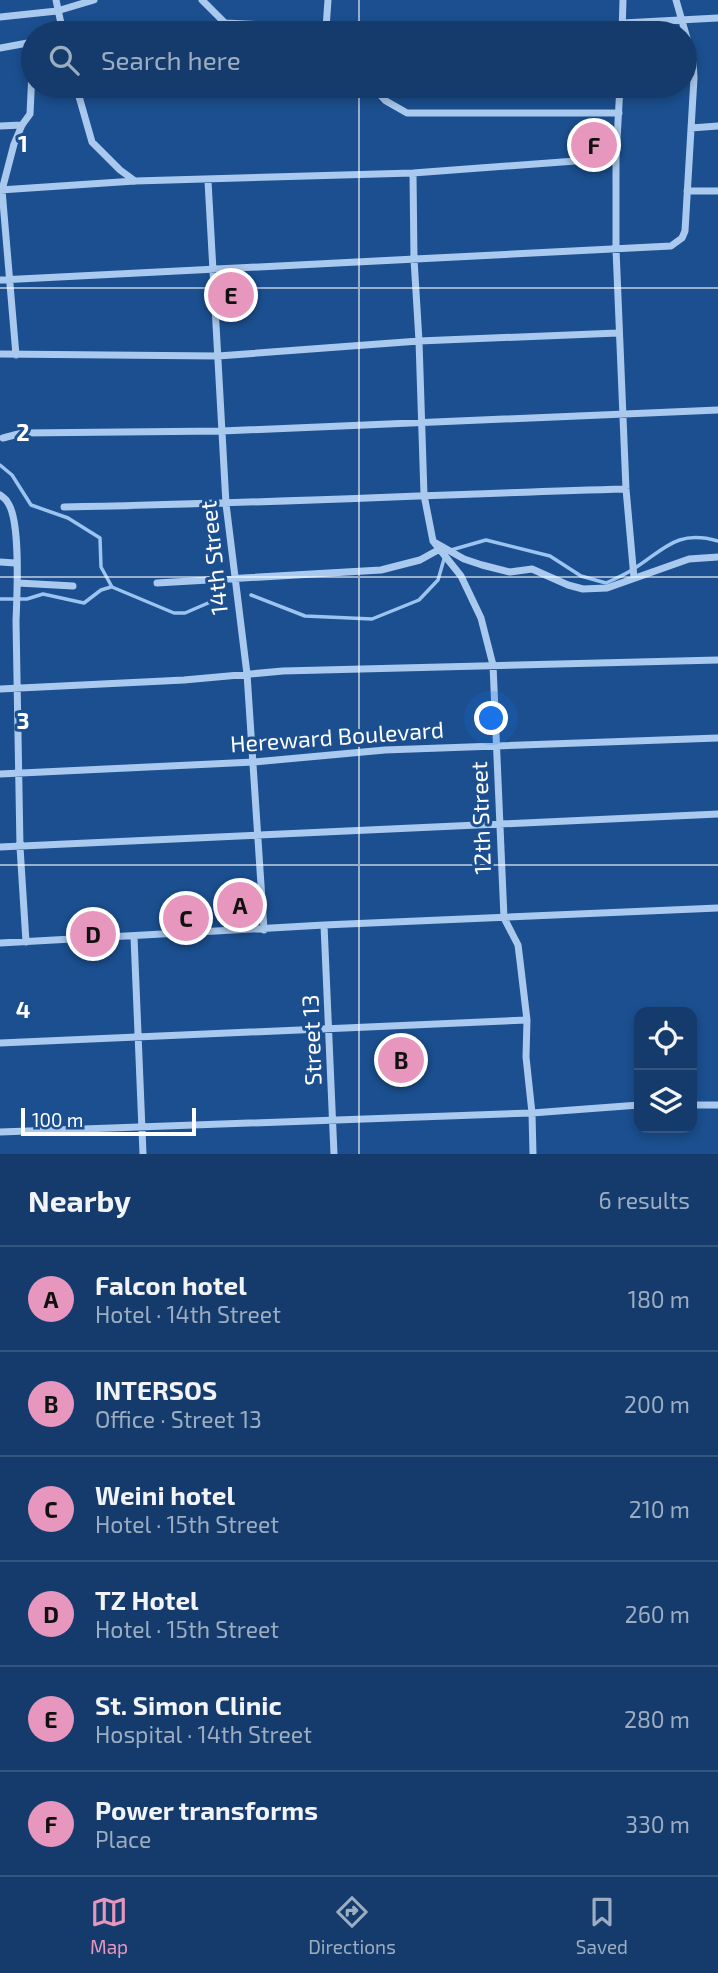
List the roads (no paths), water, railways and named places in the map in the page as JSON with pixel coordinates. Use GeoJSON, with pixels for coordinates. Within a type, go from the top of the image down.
{"type":"FeatureCollection","features":[{"type":"Feature","properties":{"kind":"street"},"geometry":{"type":"LineString","coordinates":[[56,0],[60,21]]}},
{"type":"Feature","properties":{"kind":"street"},"geometry":{"type":"LineString","coordinates":[[0,17],[57,11],[94,0]]}},
{"type":"Feature","properties":{"kind":"street"},"geometry":{"type":"LineString","coordinates":[[201,0],[223,21]]}},
{"type":"Feature","properties":{"kind":"street"},"geometry":{"type":"LineString","coordinates":[[328,0],[328,21]]}},
{"type":"Feature","properties":{"kind":"street"},"geometry":{"type":"LineString","coordinates":[[622,0],[622,21]]}},
{"type":"Feature","properties":{"kind":"street"},"geometry":{"type":"LineString","coordinates":[[676,0],[682,21]]}},
{"type":"Feature","properties":{"kind":"street"},"geometry":{"type":"LineString","coordinates":[[646,21],[718,18]]}},
{"type":"Feature","properties":{"kind":"street"},"geometry":{"type":"LineString","coordinates":[[0,48],[21,44]]}},
{"type":"Feature","properties":{"kind":"street"},"geometry":{"type":"LineString","coordinates":[[16,355],[4,280],[1,190],[14,145],[30,114],[31,98]]}},
{"type":"Feature","properties":{"kind":"street"},"geometry":{"type":"LineString","coordinates":[[79,98],[92,142],[135,181]]}},
{"type":"Feature","properties":{"kind":"street"},"geometry":{"type":"LineString","coordinates":[[383,98],[407,113],[620,113]]}},
{"type":"Feature","properties":{"kind":"street"},"geometry":{"type":"LineString","coordinates":[[620,98],[615,249],[626,489],[634,579]]}},
{"type":"Feature","properties":{"kind":"street"},"geometry":{"type":"LineString","coordinates":[[4,280],[663,248],[678,242],[685,231],[692,98]]}},
{"type":"Feature","properties":{"kind":"street"},"geometry":{"type":"LineString","coordinates":[[0,126],[22,125]]}},
{"type":"Feature","properties":{"kind":"street"},"geometry":{"type":"LineString","coordinates":[[691,128],[718,126]]}},
{"type":"Feature","properties":{"kind":"street"},"geometry":{"type":"LineString","coordinates":[[1,190],[135,181],[413,173],[616,158]]}},
{"type":"Feature","properties":{"kind":"street","name":"12th Street"},"geometry":{"type":"LineString","coordinates":[[413,173],[424,495],[433,541],[461,576],[481,618],[493,665],[504,918],[518,945],[527,1020],[526,1057],[533,1154]]}},
{"type":"Feature","properties":{"kind":"street","name":"14th Street"},"geometry":{"type":"LineString","coordinates":[[208,181],[226,504],[247,674],[264,930]]}},
{"type":"Feature","properties":{"kind":"street"},"geometry":{"type":"LineString","coordinates":[[687,191],[718,191]]}},
{"type":"Feature","properties":{"kind":"street"},"geometry":{"type":"LineString","coordinates":[[0,354],[218,356],[419,341],[618,333]]}},
{"type":"Feature","properties":{"kind":"street"},"geometry":{"type":"LineString","coordinates":[[3,439],[22,433],[222,430],[718,411]]}},
{"type":"Feature","properties":{"kind":"street"},"geometry":{"type":"LineString","coordinates":[[64,507],[226,504],[626,489]]}},
{"type":"Feature","properties":{"kind":"street"},"geometry":{"type":"LineString","coordinates":[[0,495],[9,503],[15,523],[18,583],[18,773],[26,942]]}},
{"type":"Feature","properties":{"kind":"street"},"geometry":{"type":"LineString","coordinates":[[433,541],[464,559],[482,565],[510,572],[532,569],[583,589],[607,588],[689,559],[718,557]]}},
{"type":"Feature","properties":{"kind":"street"},"geometry":{"type":"LineString","coordinates":[[157,583],[381,570],[420,560],[438,550]]}},
{"type":"Feature","properties":{"kind":"street"},"geometry":{"type":"LineString","coordinates":[[0,562],[15,563]]}},
{"type":"Feature","properties":{"kind":"street"},"geometry":{"type":"LineString","coordinates":[[18,583],[73,586]]}},
{"type":"Feature","properties":{"kind":"street"},"geometry":{"type":"LineString","coordinates":[[0,689],[284,671],[718,660]]}},
{"type":"Feature","properties":{"kind":"street","name":"Hereward Boulevard"},"geometry":{"type":"LineString","coordinates":[[0,774],[254,762],[385,750],[718,738]]}},
{"type":"Feature","properties":{"kind":"street"},"geometry":{"type":"LineString","coordinates":[[0,847],[718,814]]}},
{"type":"Feature","properties":{"kind":"street"},"geometry":{"type":"LineString","coordinates":[[0,943],[324,925],[718,908]]}},
{"type":"Feature","properties":{"kind":"street","name":"Street 13"},"geometry":{"type":"LineString","coordinates":[[324,925],[334,1154]]}},
{"type":"Feature","properties":{"kind":"street"},"geometry":{"type":"LineString","coordinates":[[134,937],[143,1154]]}},
{"type":"Feature","properties":{"kind":"street"},"geometry":{"type":"LineString","coordinates":[[0,1042],[527,1020]]}},
{"type":"Feature","properties":{"kind":"street"},"geometry":{"type":"LineString","coordinates":[[0,1132],[532,1113],[634,1105]]}},
{"type":"Feature","properties":{"kind":"street"},"geometry":{"type":"LineString","coordinates":[[697,1105],[718,1105]]}},
{"type":"Feature","properties":{"kind":"waterway"},"geometry":{"type":"LineString","coordinates":[[0,465],[12,475],[31,505],[68,518],[100,538],[101,567],[112,587],[174,613],[185,613],[222,597]]}},
{"type":"Feature","properties":{"kind":"waterway"},"geometry":{"type":"LineString","coordinates":[[451,550],[486,540],[550,556],[581,576],[606,583],[681,540],[704,538],[718,541]]}},
{"type":"Feature","properties":{"kind":"waterway"},"geometry":{"type":"LineString","coordinates":[[251,595],[305,616],[372,619],[419,600],[438,580],[444,559]]}},
{"type":"Feature","properties":{"kind":"waterway"},"geometry":{"type":"LineString","coordinates":[[0,599],[27,599],[43,594],[84,603],[101,590],[111,587]]}},
{"type":"Feature","properties":{"kind":"place","name":"Power transforms"},"geometry":{"type":"Point","coordinates":[594,145]}},
{"type":"Feature","properties":{"kind":"place","name":"St. Simon Clinic"},"geometry":{"type":"Point","coordinates":[231,295]}},
{"type":"Feature","properties":{"kind":"place","name":"Falcon hotel"},"geometry":{"type":"Point","coordinates":[240,905]}},
{"type":"Feature","properties":{"kind":"place","name":"Weini hotel"},"geometry":{"type":"Point","coordinates":[186,918]}},
{"type":"Feature","properties":{"kind":"place","name":"TZ Hotel"},"geometry":{"type":"Point","coordinates":[93,934]}},
{"type":"Feature","properties":{"kind":"place","name":"INTERSOS"},"geometry":{"type":"Point","coordinates":[401,1060]}}]}
